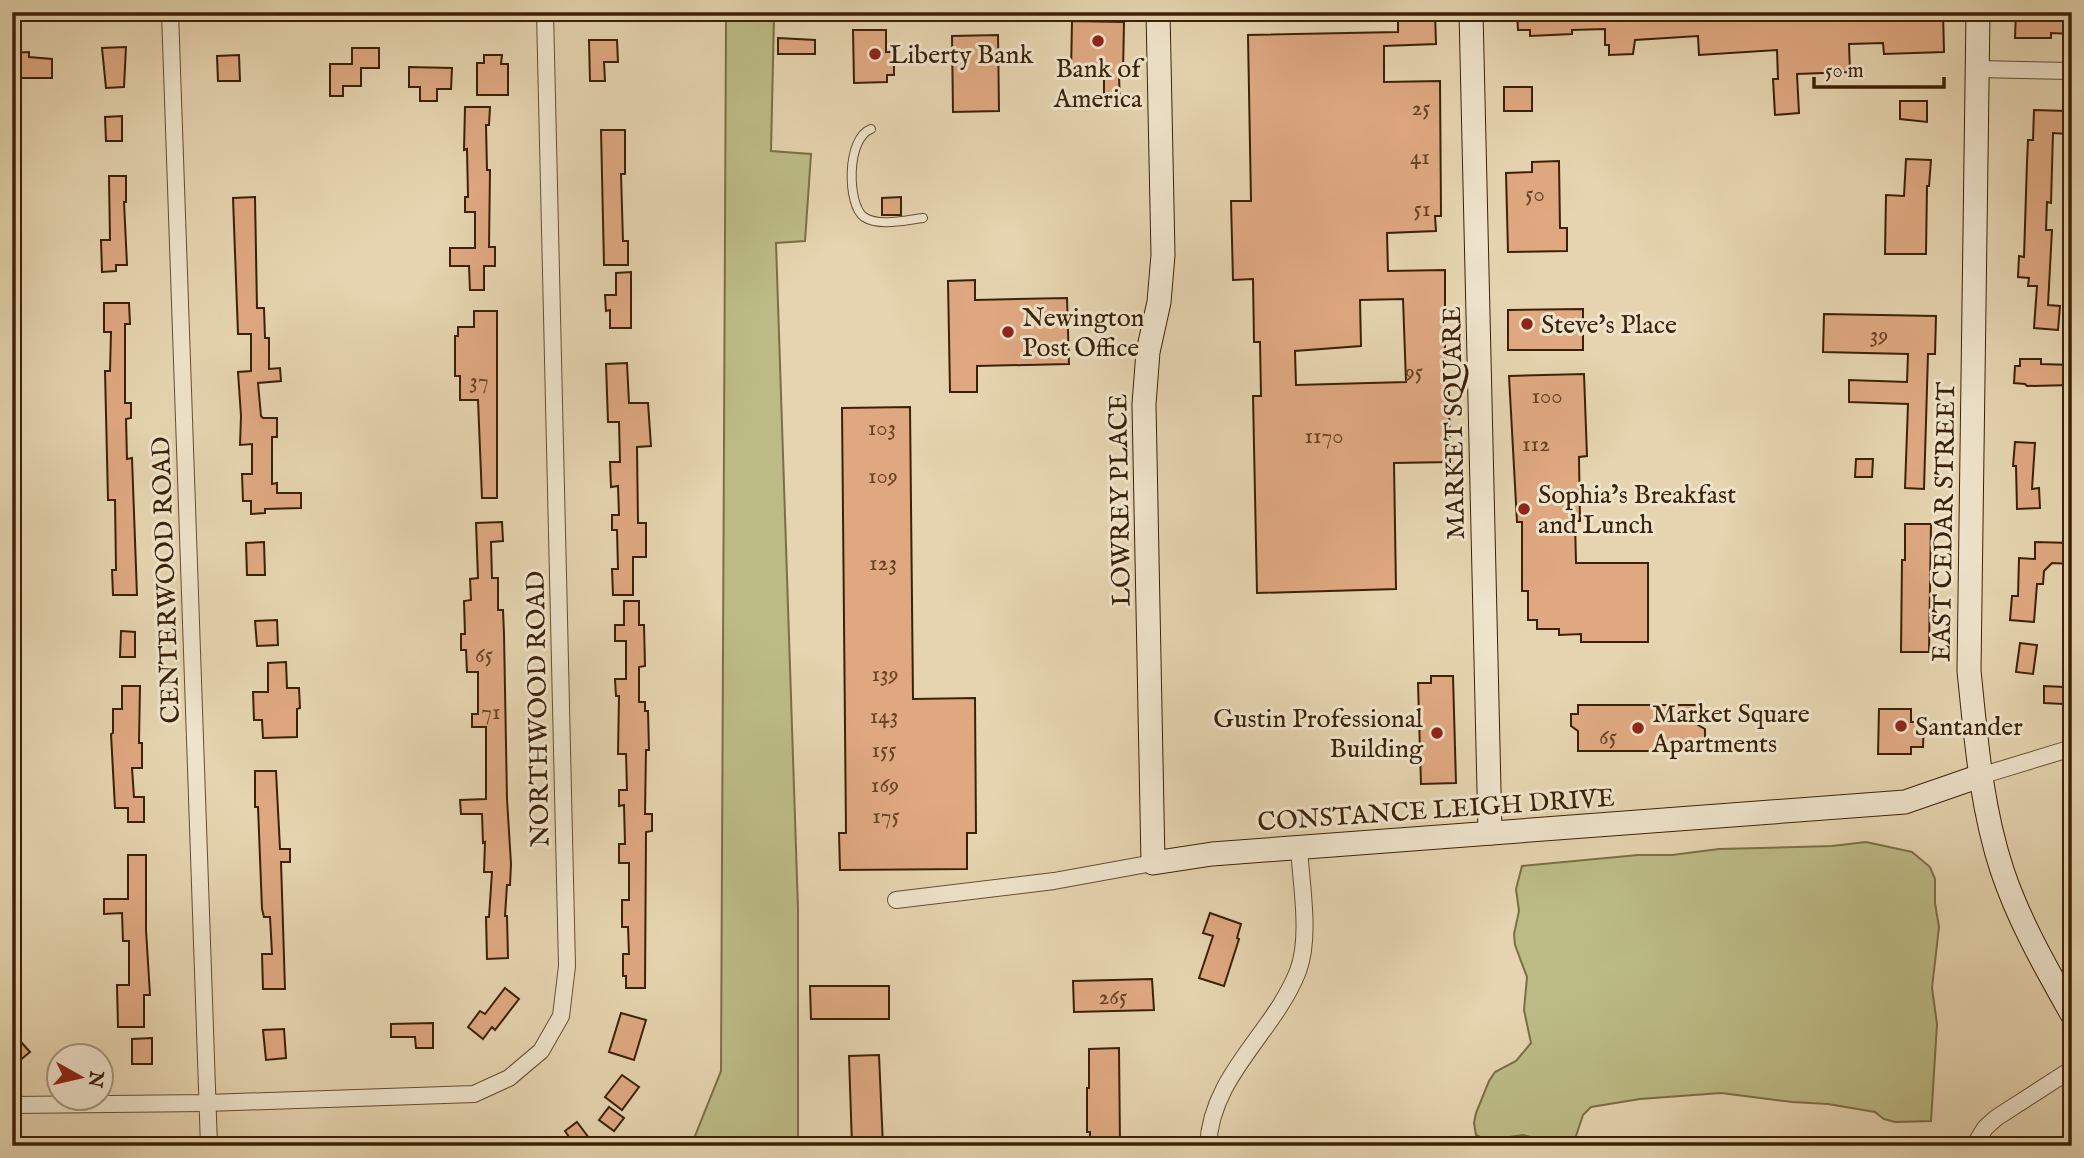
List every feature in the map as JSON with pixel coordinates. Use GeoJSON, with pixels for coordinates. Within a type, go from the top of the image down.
{"type":"FeatureCollection","features":[{"type":"Feature","properties":{"kind":"street","name":"CENTERWOOD ROAD"},"geometry":{"type":"LineString","coordinates":[[170,12],[209,1146]]}},
{"type":"Feature","properties":{"kind":"street","name":"NORTHWOOD ROAD"},"geometry":{"type":"LineString","coordinates":[[12,1105],[207,1103],[474,1094],[509,1078],[541,1051],[561,1016],[567,966],[545,12]]}},
{"type":"Feature","properties":{"kind":"street","name":"LOWREY PLACE"},"geometry":{"type":"LineString","coordinates":[[1153,863],[1144,404],[1148,352],[1160,302],[1163,255],[1158,12]]}},
{"type":"Feature","properties":{"kind":"street","name":"MARKET SQUARE"},"geometry":{"type":"LineString","coordinates":[[1471,12],[1490,833]]}},
{"type":"Feature","properties":{"kind":"street","name":"EAST CEDAR STREET"},"geometry":{"type":"LineString","coordinates":[[1978,12],[1969,671],[1979,776],[2002,871],[2035,949],[2072,1014]]}},
{"type":"Feature","properties":{"kind":"street"},"geometry":{"type":"LineString","coordinates":[[1977,69],[2072,71]]}},
{"type":"Feature","properties":{"kind":"street"},"geometry":{"type":"LineString","coordinates":[[1979,776],[2072,747]]}},
{"type":"Feature","properties":{"kind":"street","name":"CONSTANCE LEIGH DRIVE"},"geometry":{"type":"LineString","coordinates":[[896,900],[1054,881],[1212,854],[1905,802],[1979,776]]}},
{"type":"Feature","properties":{"kind":"street"},"geometry":{"type":"LineString","coordinates":[[1208,1146],[1218,1101],[1235,1069],[1283,999],[1298,970],[1304,939],[1300,848]]}},
{"type":"Feature","properties":{"kind":"street"},"geometry":{"type":"LineString","coordinates":[[1974,1146],[1985,1128],[1996,1118],[2072,1069]]}},
{"type":"Feature","properties":{"kind":"lane"},"geometry":{"type":"LineString","coordinates":[[871,130],[860,136],[853,154],[854,200],[858,211],[865,218],[881,221],[923,218]]}},
{"type":"Feature","properties":{"kind":"shaded area"},"geometry":{"type":"Polygon","coordinates":[[[774,17],[771,151],[811,154],[805,241],[776,243],[798,909],[798,1146],[691,1146],[721,1071],[726,19],[774,17]]]}},
{"type":"Feature","properties":{"kind":"shaded area"},"geometry":{"type":"Polygon","coordinates":[[[1866,842],[1912,852],[1930,867],[1935,879],[1939,927],[1932,988],[1937,1024],[1931,1121],[1895,1122],[1884,1119],[1875,1112],[1828,1104],[1721,1093],[1640,1099],[1591,1107],[1583,1115],[1575,1139],[1568,1146],[1549,1146],[1523,1135],[1487,1140],[1476,1135],[1476,1113],[1489,1081],[1495,1072],[1516,1061],[1531,1043],[1524,1010],[1527,977],[1515,945],[1514,934],[1519,911],[1516,889],[1522,866],[1719,849],[1832,846],[1866,842]]]}},
{"type":"Feature","properties":{"kind":"building"},"geometry":{"type":"Polygon","coordinates":[[[1517,12],[1943,12],[1944,52],[1884,54],[1883,43],[1849,44],[1850,72],[1797,74],[1799,113],[1775,115],[1773,79],[1778,79],[1777,50],[1699,55],[1698,36],[1635,40],[1633,54],[1609,55],[1609,45],[1605,45],[1605,29],[1530,36],[1530,30],[1518,30],[1517,12]]]}},
{"type":"Feature","properties":{"kind":"building"},"geometry":{"type":"Polygon","coordinates":[[[2016,12],[2072,12],[2072,34],[2051,33],[2051,38],[2015,38],[2016,12]]]}},
{"type":"Feature","properties":{"kind":"building"},"geometry":{"type":"Polygon","coordinates":[[[1435,13],[1436,44],[1384,46],[1384,82],[1440,81],[1441,216],[1435,216],[1436,231],[1387,233],[1388,271],[1445,270],[1445,392],[1449,392],[1450,462],[1394,463],[1396,589],[1257,593],[1253,396],[1261,396],[1260,342],[1254,342],[1253,279],[1233,280],[1231,201],[1251,201],[1248,35],[1398,32],[1398,14],[1435,13]],[[1403,299],[1360,300],[1361,346],[1295,351],[1296,385],[1406,382],[1403,299]]]}},
{"type":"Feature","properties":{"kind":"building"},"geometry":{"type":"Polygon","coordinates":[[[1072,21],[1124,22],[1123,73],[1119,73],[1120,107],[1104,107],[1104,73],[1071,73],[1072,21]]]}},
{"type":"Feature","properties":{"kind":"building"},"geometry":{"type":"Polygon","coordinates":[[[853,30],[886,30],[886,52],[894,52],[894,75],[887,75],[887,82],[854,83],[853,30]]]}},
{"type":"Feature","properties":{"kind":"building"},"geometry":{"type":"Polygon","coordinates":[[[998,35],[999,111],[953,112],[952,36],[998,35]]]}},
{"type":"Feature","properties":{"kind":"building"},"geometry":{"type":"Polygon","coordinates":[[[778,38],[815,40],[815,54],[778,54],[778,38]]]}},
{"type":"Feature","properties":{"kind":"building"},"geometry":{"type":"Polygon","coordinates":[[[589,40],[617,40],[618,62],[604,62],[605,81],[590,81],[589,40]]]}},
{"type":"Feature","properties":{"kind":"building"},"geometry":{"type":"Polygon","coordinates":[[[126,47],[124,87],[106,88],[102,48],[126,47]]]}},
{"type":"Feature","properties":{"kind":"building"},"geometry":{"type":"Polygon","coordinates":[[[352,48],[379,48],[379,68],[361,68],[361,86],[343,86],[343,96],[330,96],[330,64],[352,64],[352,48]]]}},
{"type":"Feature","properties":{"kind":"building"},"geometry":{"type":"Polygon","coordinates":[[[29,52],[29,57],[52,59],[52,78],[12,78],[12,53],[29,52]]]}},
{"type":"Feature","properties":{"kind":"building"},"geometry":{"type":"Polygon","coordinates":[[[239,55],[240,81],[218,81],[217,56],[239,55]]]}},
{"type":"Feature","properties":{"kind":"building"},"geometry":{"type":"Polygon","coordinates":[[[484,55],[502,55],[501,64],[508,64],[508,95],[477,95],[477,63],[484,63],[484,55]]]}},
{"type":"Feature","properties":{"kind":"building"},"geometry":{"type":"Polygon","coordinates":[[[409,67],[452,68],[451,89],[437,89],[437,101],[420,101],[420,87],[409,87],[409,67]]]}},
{"type":"Feature","properties":{"kind":"building"},"geometry":{"type":"Polygon","coordinates":[[[1504,87],[1532,87],[1532,111],[1504,111],[1504,87]]]}},
{"type":"Feature","properties":{"kind":"building"},"geometry":{"type":"Polygon","coordinates":[[[1900,101],[1927,101],[1927,122],[1900,119],[1900,101]]]}},
{"type":"Feature","properties":{"kind":"building"},"geometry":{"type":"Polygon","coordinates":[[[465,107],[490,107],[489,125],[486,125],[487,170],[490,170],[489,247],[495,247],[495,266],[484,266],[484,290],[470,290],[469,266],[450,266],[450,248],[475,248],[475,212],[465,212],[465,197],[468,197],[467,149],[464,150],[465,107]]]}},
{"type":"Feature","properties":{"kind":"building"},"geometry":{"type":"Polygon","coordinates":[[[2034,110],[2067,111],[2067,134],[2053,133],[2051,203],[2047,202],[2046,230],[2052,230],[2048,305],[2060,306],[2058,330],[2034,328],[2037,286],[2028,286],[2029,278],[2018,277],[2019,256],[2024,257],[2028,140],[2033,140],[2034,110]]]}},
{"type":"Feature","properties":{"kind":"building"},"geometry":{"type":"Polygon","coordinates":[[[122,116],[122,141],[106,141],[105,117],[122,116]]]}},
{"type":"Feature","properties":{"kind":"building"},"geometry":{"type":"Polygon","coordinates":[[[601,130],[625,130],[625,174],[621,174],[623,241],[628,241],[628,265],[604,265],[601,130]]]}},
{"type":"Feature","properties":{"kind":"building"},"geometry":{"type":"Polygon","coordinates":[[[1906,159],[1931,160],[1927,186],[1926,254],[1885,254],[1886,195],[1904,196],[1906,159]]]}},
{"type":"Feature","properties":{"kind":"building"},"geometry":{"type":"Polygon","coordinates":[[[1559,161],[1560,228],[1567,228],[1567,251],[1508,252],[1506,173],[1532,172],[1532,162],[1559,161]]]}},
{"type":"Feature","properties":{"kind":"building"},"geometry":{"type":"Polygon","coordinates":[[[109,176],[126,176],[124,202],[127,265],[116,265],[116,271],[102,272],[101,240],[110,240],[109,176]]]}},
{"type":"Feature","properties":{"kind":"building"},"geometry":{"type":"Polygon","coordinates":[[[255,197],[257,308],[264,308],[265,338],[269,338],[269,369],[280,368],[281,381],[258,383],[261,416],[277,418],[277,437],[272,437],[272,484],[277,483],[277,493],[301,493],[301,508],[265,509],[265,513],[251,514],[251,501],[243,501],[242,474],[252,474],[252,444],[240,445],[238,372],[251,371],[251,334],[238,334],[233,198],[255,197]]]}},
{"type":"Feature","properties":{"kind":"building"},"geometry":{"type":"Polygon","coordinates":[[[901,197],[901,215],[882,215],[882,198],[901,197]]]}},
{"type":"Feature","properties":{"kind":"building"},"geometry":{"type":"Polygon","coordinates":[[[631,272],[631,328],[610,328],[610,310],[606,311],[605,295],[616,295],[616,273],[631,272]]]}},
{"type":"Feature","properties":{"kind":"building","name":"Newington Post Office"},"geometry":{"type":"Polygon","coordinates":[[[975,280],[975,300],[1067,298],[1069,364],[977,366],[977,392],[950,392],[948,281],[975,280]]]}},
{"type":"Feature","properties":{"kind":"building"},"geometry":{"type":"Polygon","coordinates":[[[104,303],[129,303],[130,324],[125,324],[125,403],[131,403],[131,418],[126,419],[127,459],[132,458],[137,595],[113,595],[112,570],[116,570],[115,500],[108,500],[105,371],[110,371],[111,332],[104,332],[104,303]]]}},
{"type":"Feature","properties":{"kind":"building"},"geometry":{"type":"Polygon","coordinates":[[[1583,309],[1583,350],[1508,350],[1508,310],[1583,309]]]}},
{"type":"Feature","properties":{"kind":"building"},"geometry":{"type":"Polygon","coordinates":[[[474,311],[497,311],[497,498],[482,498],[478,400],[460,400],[460,376],[455,376],[455,336],[458,336],[458,327],[474,327],[474,311]]]}},
{"type":"Feature","properties":{"kind":"building"},"geometry":{"type":"Polygon","coordinates":[[[1824,314],[1936,316],[1935,354],[1928,354],[1924,489],[1905,488],[1908,404],[1849,402],[1849,380],[1907,382],[1908,354],[1823,352],[1824,314]]]}},
{"type":"Feature","properties":{"kind":"building"},"geometry":{"type":"Polygon","coordinates":[[[2020,359],[2041,359],[2041,364],[2072,365],[2072,385],[2027,386],[2014,383],[2015,366],[2020,366],[2020,359]]]}},
{"type":"Feature","properties":{"kind":"building"},"geometry":{"type":"Polygon","coordinates":[[[627,363],[629,403],[648,403],[651,446],[637,447],[638,523],[646,523],[646,557],[633,557],[633,595],[613,595],[612,569],[618,569],[617,530],[612,530],[612,515],[619,515],[618,486],[611,487],[610,462],[620,462],[619,422],[608,422],[606,364],[627,363]]]}},
{"type":"Feature","properties":{"kind":"building"},"geometry":{"type":"Polygon","coordinates":[[[1584,374],[1587,456],[1579,457],[1580,521],[1575,521],[1576,563],[1648,563],[1648,642],[1581,642],[1581,634],[1559,635],[1559,629],[1537,629],[1537,620],[1528,620],[1528,591],[1522,591],[1522,522],[1517,522],[1509,376],[1584,374]]]}},
{"type":"Feature","properties":{"kind":"building"},"geometry":{"type":"Polygon","coordinates":[[[910,407],[913,699],[975,698],[976,833],[967,833],[967,869],[840,870],[839,833],[846,833],[842,408],[910,407]]]}},
{"type":"Feature","properties":{"kind":"building"},"geometry":{"type":"Polygon","coordinates":[[[2015,442],[2035,443],[2032,489],[2039,488],[2040,508],[2017,509],[2016,466],[2013,466],[2015,442]]]}},
{"type":"Feature","properties":{"kind":"building"},"geometry":{"type":"Polygon","coordinates":[[[1856,459],[1873,459],[1872,477],[1855,477],[1856,459]]]}},
{"type":"Feature","properties":{"kind":"building"},"geometry":{"type":"Polygon","coordinates":[[[502,522],[503,541],[491,542],[492,578],[498,578],[498,610],[503,610],[504,634],[511,864],[505,916],[508,958],[487,959],[486,917],[489,917],[492,872],[484,872],[482,814],[461,814],[460,800],[486,799],[486,727],[472,727],[472,714],[478,714],[478,672],[467,672],[466,650],[461,650],[461,634],[465,634],[464,601],[471,600],[470,579],[478,578],[476,523],[502,522]]]}},
{"type":"Feature","properties":{"kind":"building"},"geometry":{"type":"Polygon","coordinates":[[[1905,524],[1931,524],[1929,652],[1901,652],[1905,524]]]}},
{"type":"Feature","properties":{"kind":"building"},"geometry":{"type":"Polygon","coordinates":[[[264,542],[265,575],[247,575],[246,543],[264,542]]]}},
{"type":"Feature","properties":{"kind":"building"},"geometry":{"type":"Polygon","coordinates":[[[2035,542],[2072,543],[2072,564],[2052,563],[2044,571],[2043,584],[2037,584],[2034,622],[2010,620],[2012,596],[2018,596],[2019,558],[2035,559],[2035,542]]]}},
{"type":"Feature","properties":{"kind":"building"},"geometry":{"type":"Polygon","coordinates":[[[624,601],[639,601],[639,625],[644,625],[645,666],[639,667],[639,702],[645,702],[645,711],[648,711],[649,750],[646,750],[645,814],[652,814],[652,831],[646,832],[645,988],[626,988],[626,976],[623,976],[623,954],[629,954],[628,927],[622,927],[622,900],[629,900],[629,863],[619,863],[619,844],[625,844],[624,805],[619,806],[619,790],[627,790],[626,754],[618,754],[619,696],[616,696],[615,679],[626,679],[626,641],[615,641],[615,625],[624,625],[624,601]]]}},
{"type":"Feature","properties":{"kind":"building"},"geometry":{"type":"Polygon","coordinates":[[[277,620],[278,645],[257,646],[255,621],[277,620]]]}},
{"type":"Feature","properties":{"kind":"building"},"geometry":{"type":"Polygon","coordinates":[[[121,631],[135,632],[135,657],[120,657],[121,631]]]}},
{"type":"Feature","properties":{"kind":"building"},"geometry":{"type":"Polygon","coordinates":[[[2020,643],[2037,645],[2033,674],[2016,672],[2020,643]]]}},
{"type":"Feature","properties":{"kind":"building"},"geometry":{"type":"Polygon","coordinates":[[[286,662],[287,688],[299,688],[297,737],[263,738],[262,720],[254,720],[253,692],[268,692],[268,663],[286,662]]]}},
{"type":"Feature","properties":{"kind":"building","name":"Gustin Professional Building"},"geometry":{"type":"Polygon","coordinates":[[[1431,676],[1453,676],[1456,783],[1421,784],[1418,683],[1431,683],[1431,676]]]}},
{"type":"Feature","properties":{"kind":"building"},"geometry":{"type":"Polygon","coordinates":[[[122,686],[140,686],[139,743],[142,743],[142,768],[132,768],[134,797],[144,797],[144,822],[128,822],[128,808],[115,808],[111,734],[113,709],[122,709],[122,686]]]}},
{"type":"Feature","properties":{"kind":"building"},"geometry":{"type":"Polygon","coordinates":[[[2044,686],[2064,687],[2063,704],[2044,703],[2044,686]]]}},
{"type":"Feature","properties":{"kind":"building","name":"Market Square Apartments"},"geometry":{"type":"Polygon","coordinates":[[[1578,705],[1698,705],[1698,725],[1705,729],[1705,742],[1698,742],[1698,751],[1578,751],[1578,731],[1571,726],[1571,714],[1578,714],[1578,705]]]}},
{"type":"Feature","properties":{"kind":"building"},"geometry":{"type":"Polygon","coordinates":[[[1879,709],[1911,709],[1911,722],[1924,722],[1923,747],[1911,747],[1911,754],[1878,754],[1879,709]]]}},
{"type":"Feature","properties":{"kind":"building"},"geometry":{"type":"Polygon","coordinates":[[[255,771],[276,771],[280,849],[290,849],[290,862],[281,862],[285,989],[263,989],[262,954],[272,954],[270,917],[264,917],[262,909],[255,771]]]}},
{"type":"Feature","properties":{"kind":"building"},"geometry":{"type":"Polygon","coordinates":[[[128,855],[146,855],[146,930],[150,995],[144,995],[144,1027],[118,1027],[117,985],[129,985],[129,941],[123,941],[122,913],[104,914],[104,899],[128,899],[128,855]]]}},
{"type":"Feature","properties":{"kind":"building"},"geometry":{"type":"Polygon","coordinates":[[[1210,913],[1241,924],[1224,986],[1199,978],[1213,936],[1203,933],[1210,913]]]}},
{"type":"Feature","properties":{"kind":"building"},"geometry":{"type":"Polygon","coordinates":[[[1152,979],[1154,1010],[1074,1012],[1073,981],[1152,979]]]}},
{"type":"Feature","properties":{"kind":"building"},"geometry":{"type":"Polygon","coordinates":[[[810,986],[889,986],[889,1019],[811,1019],[810,986]]]}},
{"type":"Feature","properties":{"kind":"building"},"geometry":{"type":"Polygon","coordinates":[[[505,988],[519,999],[495,1030],[492,1027],[483,1039],[468,1027],[480,1011],[485,1014],[505,988]]]}},
{"type":"Feature","properties":{"kind":"building"},"geometry":{"type":"Polygon","coordinates":[[[621,1013],[646,1020],[634,1060],[609,1052],[621,1013]]]}},
{"type":"Feature","properties":{"kind":"building"},"geometry":{"type":"Polygon","coordinates":[[[433,1023],[433,1048],[416,1048],[415,1037],[391,1037],[391,1024],[433,1023]]]}},
{"type":"Feature","properties":{"kind":"building"},"geometry":{"type":"Polygon","coordinates":[[[284,1029],[286,1058],[266,1060],[263,1030],[284,1029]]]}},
{"type":"Feature","properties":{"kind":"building"},"geometry":{"type":"Polygon","coordinates":[[[12,1032],[30,1052],[12,1067],[12,1032]]]}},
{"type":"Feature","properties":{"kind":"building"},"geometry":{"type":"Polygon","coordinates":[[[152,1038],[152,1064],[132,1064],[132,1039],[152,1038]]]}},
{"type":"Feature","properties":{"kind":"building"},"geometry":{"type":"Polygon","coordinates":[[[1119,1048],[1120,1146],[1090,1146],[1090,1132],[1087,1132],[1089,1049],[1119,1048]]]}},
{"type":"Feature","properties":{"kind":"building"},"geometry":{"type":"Polygon","coordinates":[[[879,1055],[883,1146],[852,1146],[849,1056],[879,1055]]]}},
{"type":"Feature","properties":{"kind":"building"},"geometry":{"type":"Polygon","coordinates":[[[622,1075],[639,1087],[622,1110],[605,1097],[622,1075]]]}},
{"type":"Feature","properties":{"kind":"building"},"geometry":{"type":"Polygon","coordinates":[[[609,1107],[624,1118],[614,1131],[599,1120],[609,1107]]]}},
{"type":"Feature","properties":{"kind":"building"},"geometry":{"type":"Polygon","coordinates":[[[577,1122],[595,1146],[557,1146],[569,1137],[565,1131],[577,1122]]]}},
{"type":"Feature","properties":{"kind":"place","name":"Bank of America"},"geometry":{"type":"Point","coordinates":[1098,41]}},
{"type":"Feature","properties":{"kind":"place","name":"Liberty Bank"},"geometry":{"type":"Point","coordinates":[875,54]}},
{"type":"Feature","properties":{"kind":"place","name":"Steve's Place"},"geometry":{"type":"Point","coordinates":[1527,324]}},
{"type":"Feature","properties":{"kind":"place","name":"Newington Post Office"},"geometry":{"type":"Point","coordinates":[1008,332]}},
{"type":"Feature","properties":{"kind":"place","name":"Sophia’s Breakfast and Lunch"},"geometry":{"type":"Point","coordinates":[1524,509]}},
{"type":"Feature","properties":{"kind":"place","name":"Santander"},"geometry":{"type":"Point","coordinates":[1901,726]}},
{"type":"Feature","properties":{"kind":"place","name":"Market Square Apartments"},"geometry":{"type":"Point","coordinates":[1638,728]}},
{"type":"Feature","properties":{"kind":"place","name":"Gustin Professional Building"},"geometry":{"type":"Point","coordinates":[1437,733]}}]}
